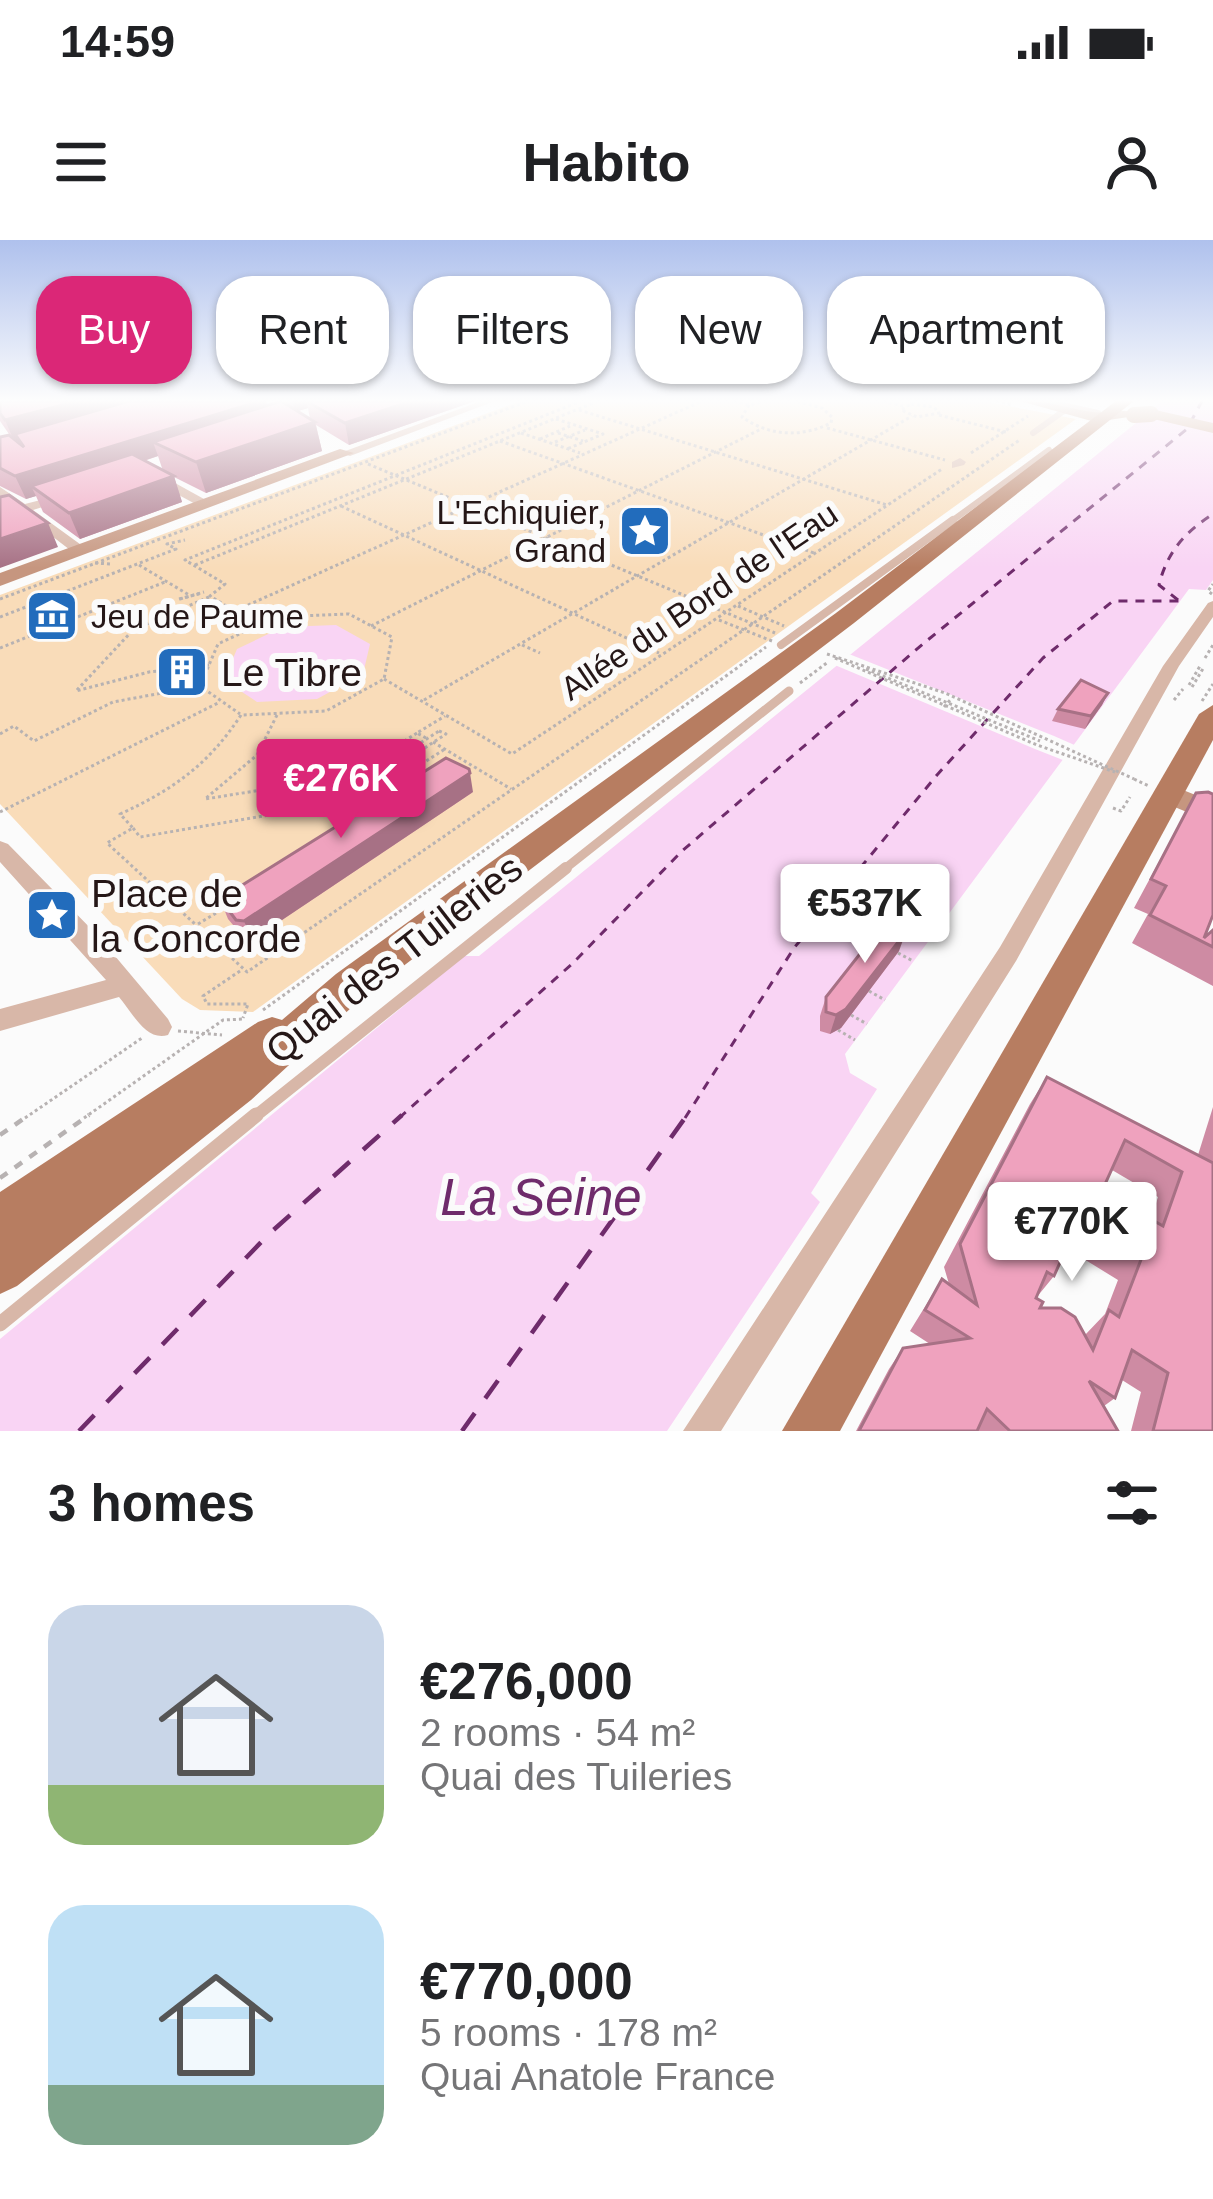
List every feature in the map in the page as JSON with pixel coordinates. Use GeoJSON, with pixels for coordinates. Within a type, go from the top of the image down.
{"type":"FeatureCollection","features":[{"type":"Feature","properties":{"kind":"main road"},"geometry":{"type":"LineString","coordinates":[[789,655],[1050,457]]}},
{"type":"Feature","properties":{"kind":"main road","name":"Quai des Tuileries"},"geometry":{"type":"LineString","coordinates":[[0,1268],[236,1087],[350,985],[789,655]]}},
{"type":"Feature","properties":{"kind":"main road"},"geometry":{"type":"LineString","coordinates":[[810,1431],[1155,788],[1212,695]]}},
{"type":"Feature","properties":{"kind":"main road"},"geometry":{"type":"LineString","coordinates":[[0,1220],[224,1064],[350,985]]}},
{"type":"Feature","properties":{"kind":"street"},"geometry":{"type":"LineString","coordinates":[[345,457],[349,460]]}},
{"type":"Feature","properties":{"kind":"street"},"geometry":{"type":"LineString","coordinates":[[0,580],[88,558],[206,504],[357,457]]}},
{"type":"Feature","properties":{"kind":"street"},"geometry":{"type":"LineString","coordinates":[[170,460],[142,470],[206,504]]}},
{"type":"Feature","properties":{"kind":"street"},"geometry":{"type":"LineString","coordinates":[[0,491],[88,558]]}},
{"type":"Feature","properties":{"kind":"street"},"geometry":{"type":"LineString","coordinates":[[0,516],[75,492]]}},
{"type":"Feature","properties":{"kind":"street"},"geometry":{"type":"LineString","coordinates":[[701,1431],[1008,954],[1171,666],[1213,606]]}},
{"type":"Feature","properties":{"kind":"street"},"geometry":{"type":"LineString","coordinates":[[1155,788],[1213,813]]}},
{"type":"Feature","properties":{"kind":"street"},"geometry":{"type":"LineString","coordinates":[[0,849],[159,1027]]}},
{"type":"Feature","properties":{"kind":"street"},"geometry":{"type":"LineString","coordinates":[[0,1020],[125,985]]}},
{"type":"Feature","properties":{"kind":"lane"},"geometry":{"type":"LineString","coordinates":[[0,1324],[356,1034],[789,655],[1040,457]]}},
{"type":"Feature","properties":{"kind":"path"},"geometry":{"type":"LineString","coordinates":[[0,599],[88,558],[349,460],[379,457]]}},
{"type":"Feature","properties":{"kind":"path"},"geometry":{"type":"LineString","coordinates":[[209,665],[149,672],[76,691],[133,630],[194,598],[211,596],[225,584],[185,560],[442,457]]}},
{"type":"Feature","properties":{"kind":"path"},"geometry":{"type":"LineString","coordinates":[[193,565],[460,457]]}},
{"type":"Feature","properties":{"kind":"path"},"geometry":{"type":"LineString","coordinates":[[542,457],[815,554]]}},
{"type":"Feature","properties":{"kind":"path"},"geometry":{"type":"LineString","coordinates":[[236,611],[579,457]]}},
{"type":"Feature","properties":{"kind":"path"},"geometry":{"type":"LineString","coordinates":[[371,626],[707,457]]}},
{"type":"Feature","properties":{"kind":"path"},"geometry":{"type":"LineString","coordinates":[[730,457],[887,505]]}},
{"type":"Feature","properties":{"kind":"path"},"geometry":{"type":"LineString","coordinates":[[423,701],[840,457]]}},
{"type":"Feature","properties":{"kind":"path"},"geometry":{"type":"LineString","coordinates":[[940,457],[986,464]]}},
{"type":"Feature","properties":{"kind":"path","name":"Allée du Bord de l'Eau"},"geometry":{"type":"LineString","coordinates":[[447,715],[512,754],[966,457]]}},
{"type":"Feature","properties":{"kind":"path"},"geometry":{"type":"LineString","coordinates":[[242,1020],[248,1004],[207,1004],[203,996],[734,640],[997,457]]}},
{"type":"Feature","properties":{"kind":"path"},"geometry":{"type":"LineString","coordinates":[[375,458],[385,463]]}},
{"type":"Feature","properties":{"kind":"path"},"geometry":{"type":"LineString","coordinates":[[349,460],[362,471]]}},
{"type":"Feature","properties":{"kind":"path"},"geometry":{"type":"LineString","coordinates":[[368,464],[763,628],[789,655]]}},
{"type":"Feature","properties":{"kind":"path"},"geometry":{"type":"LineString","coordinates":[[788,475],[799,479]]}},
{"type":"Feature","properties":{"kind":"path"},"geometry":{"type":"LineString","coordinates":[[339,506],[662,654]]}},
{"type":"Feature","properties":{"kind":"path"},"geometry":{"type":"LineString","coordinates":[[0,617],[176,549],[166,544],[185,540]]}},
{"type":"Feature","properties":{"kind":"path"},"geometry":{"type":"LineString","coordinates":[[88,558],[101,567],[110,564]]}},
{"type":"Feature","properties":{"kind":"path"},"geometry":{"type":"LineString","coordinates":[[137,564],[194,598]]}},
{"type":"Feature","properties":{"kind":"path"},"geometry":{"type":"LineString","coordinates":[[0,648],[165,582]]}},
{"type":"Feature","properties":{"kind":"path"},"geometry":{"type":"LineString","coordinates":[[1213,584],[1208,591],[1213,595]]}},
{"type":"Feature","properties":{"kind":"path"},"geometry":{"type":"LineString","coordinates":[[211,596],[257,625]]}},
{"type":"Feature","properties":{"kind":"path"},"geometry":{"type":"LineString","coordinates":[[736,606],[766,618],[789,655]]}},
{"type":"Feature","properties":{"kind":"path"},"geometry":{"type":"LineString","coordinates":[[200,686],[218,644],[257,625],[275,617],[349,614],[392,637],[384,679]]}},
{"type":"Feature","properties":{"kind":"path"},"geometry":{"type":"LineString","coordinates":[[716,619],[789,655]]}},
{"type":"Feature","properties":{"kind":"path"},"geometry":{"type":"LineString","coordinates":[[520,644],[540,653]]}},
{"type":"Feature","properties":{"kind":"path"},"geometry":{"type":"LineString","coordinates":[[1205,658],[1213,644]]}},
{"type":"Feature","properties":{"kind":"path"},"geometry":{"type":"LineString","coordinates":[[1134,779],[948,703],[870,665],[827,654],[1155,788]]}},
{"type":"Feature","properties":{"kind":"path","name":"Quai des Tuileries"},"geometry":{"type":"LineString","coordinates":[[205,1036],[223,1019],[242,1020],[272,1003],[789,655]]}},
{"type":"Feature","properties":{"kind":"path"},"geometry":{"type":"LineString","coordinates":[[1177,699],[1202,667]]}},
{"type":"Feature","properties":{"kind":"path"},"geometry":{"type":"LineString","coordinates":[[866,669],[1040,741]]}},
{"type":"Feature","properties":{"kind":"path"},"geometry":{"type":"LineString","coordinates":[[278,713],[257,755],[205,800],[349,776],[447,715],[384,679]]}},
{"type":"Feature","properties":{"kind":"path"},"geometry":{"type":"LineString","coordinates":[[0,734],[14,726],[34,741],[97,704],[200,686],[241,715],[326,711],[384,679]]}},
{"type":"Feature","properties":{"kind":"path"},"geometry":{"type":"LineString","coordinates":[[0,812],[221,701]]}},
{"type":"Feature","properties":{"kind":"path"},"geometry":{"type":"LineString","coordinates":[[241,715],[196,777],[120,814],[140,837],[369,798],[445,749]]}},
{"type":"Feature","properties":{"kind":"path"},"geometry":{"type":"LineString","coordinates":[[439,730],[446,734],[433,742],[420,751],[414,747],[439,730]]}},
{"type":"Feature","properties":{"kind":"path"},"geometry":{"type":"LineString","coordinates":[[417,733],[427,739]]}},
{"type":"Feature","properties":{"kind":"path"},"geometry":{"type":"LineString","coordinates":[[433,742],[512,790]]}},
{"type":"Feature","properties":{"kind":"path"},"geometry":{"type":"LineString","coordinates":[[1120,811],[1130,796]]}},
{"type":"Feature","properties":{"kind":"path"},"geometry":{"type":"LineString","coordinates":[[133,828],[107,842],[245,971]]}},
{"type":"Feature","properties":{"kind":"path"},"geometry":{"type":"LineString","coordinates":[[197,925],[237,899]]}},
{"type":"Feature","properties":{"kind":"path"},"geometry":{"type":"LineString","coordinates":[[898,953],[913,961]]}},
{"type":"Feature","properties":{"kind":"path"},"geometry":{"type":"LineString","coordinates":[[869,991],[885,1000]]}},
{"type":"Feature","properties":{"kind":"path"},"geometry":{"type":"LineString","coordinates":[[851,1015],[866,1024]]}},
{"type":"Feature","properties":{"kind":"path"},"geometry":{"type":"LineString","coordinates":[[0,1135],[159,1027],[205,1036]]}},
{"type":"Feature","properties":{"kind":"path"},"geometry":{"type":"LineString","coordinates":[[838,1030],[855,1040]]}},
{"type":"Feature","properties":{"kind":"path"},"geometry":{"type":"LineString","coordinates":[[0,1178],[205,1036]]}},
{"type":"Feature","properties":{"kind":"shaded area"},"geometry":{"type":"Polygon","coordinates":[[[371,457],[1024,457],[253,1012],[200,1010],[182,999],[0,804],[0,595],[371,457]]]}},
{"type":"Feature","properties":{"kind":"water","name":"La Seine"},"geometry":{"type":"Polygon","coordinates":[[[1095,457],[1213,457],[1213,580],[1206,590],[1189,589],[845,1054],[850,1073],[877,1089],[811,1193],[820,1202],[667,1431],[0,1431],[0,1339],[464,956],[479,956],[1095,457]]]}},
{"type":"Feature","properties":{"kind":"water"},"geometry":{"type":"Polygon","coordinates":[[[336,625],[370,644],[363,674],[317,699],[257,702],[224,680],[237,649],[283,627],[336,625]]]}},
{"type":"Feature","properties":{"kind":"pier"},"geometry":{"type":"Polygon","coordinates":[[[844,652],[1079,747],[1068,762],[1035,749],[830,663],[844,652]]]}},
{"type":"Feature","properties":{"kind":"building"},"geometry":{"type":"Polygon","coordinates":[[[0,457],[78,457],[15,476],[0,468],[0,457]]]}},
{"type":"Feature","properties":{"kind":"building"},"geometry":{"type":"Polygon","coordinates":[[[124,457],[137,457],[174,476],[69,513],[31,486],[124,457]]]}},
{"type":"Feature","properties":{"kind":"building"},"geometry":{"type":"Polygon","coordinates":[[[9,495],[48,523],[0,539],[0,497],[9,495]]]}},
{"type":"Feature","properties":{"kind":"building"},"geometry":{"type":"Polygon","coordinates":[[[1081,680],[1108,693],[1091,716],[1058,709],[1081,680]]]}},
{"type":"Feature","properties":{"kind":"building"},"geometry":{"type":"Polygon","coordinates":[[[446,758],[470,773],[244,921],[236,920],[220,899],[446,758]]]}},
{"type":"Feature","properties":{"kind":"building"},"geometry":{"type":"Polygon","coordinates":[[[1196,793],[1213,794],[1213,915],[1204,938],[1213,930],[1213,947],[1150,915],[1166,886],[1151,879],[1196,793]]]}},
{"type":"Feature","properties":{"kind":"building"},"geometry":{"type":"Polygon","coordinates":[[[905,915],[906,932],[846,1009],[836,1015],[826,1012],[826,997],[885,922],[905,915]]]}},
{"type":"Feature","properties":{"kind":"building"},"geometry":{"type":"Polygon","coordinates":[[[1047,1077],[1213,1163],[1213,1431],[1153,1431],[1168,1373],[1132,1350],[1115,1398],[1089,1381],[1118,1431],[1010,1431],[987,1409],[977,1431],[859,1431],[903,1348],[970,1338],[925,1310],[942,1279],[977,1305],[960,1244],[1047,1077]],[[1125,1140],[1102,1191],[1163,1226],[1182,1172],[1125,1140]],[[1079,1220],[1054,1276],[1047,1272],[1036,1298],[1043,1302],[1040,1308],[1061,1308],[1075,1317],[1093,1350],[1109,1310],[1119,1317],[1142,1257],[1079,1220]]]}},
{"type":"Feature","properties":{"kind":"ferry route"},"geometry":{"type":"LineString","coordinates":[[399,1118],[573,963],[682,851],[924,643],[1153,457]]}},
{"type":"Feature","properties":{"kind":"ferry route"},"geometry":{"type":"LineString","coordinates":[[1178,600],[1159,585],[1162,573],[1178,544],[1213,514]]}},
{"type":"Feature","properties":{"kind":"ferry route"},"geometry":{"type":"LineString","coordinates":[[686,1116],[794,948],[937,775],[1043,658],[1113,601],[1179,601]]}},
{"type":"Feature","properties":{"kind":"ferry route"},"geometry":{"type":"LineString","coordinates":[[79,1431],[269,1234],[402,1115]]}},
{"type":"Feature","properties":{"kind":"ferry route"},"geometry":{"type":"LineString","coordinates":[[462,1431],[686,1116]]}},
{"type":"Feature","properties":{"kind":"place","name":"L'Echiquier, Grand"},"geometry":{"type":"Point","coordinates":[645,531]}},
{"type":"Feature","properties":{"kind":"place","name":"Jeu de Paume"},"geometry":{"type":"Point","coordinates":[52,616]}},
{"type":"Feature","properties":{"kind":"place","name":"Le Tibre"},"geometry":{"type":"Point","coordinates":[182,672]}},
{"type":"Feature","properties":{"kind":"place","name":"Place de la Concorde"},"geometry":{"type":"Point","coordinates":[52,915]}}]}
